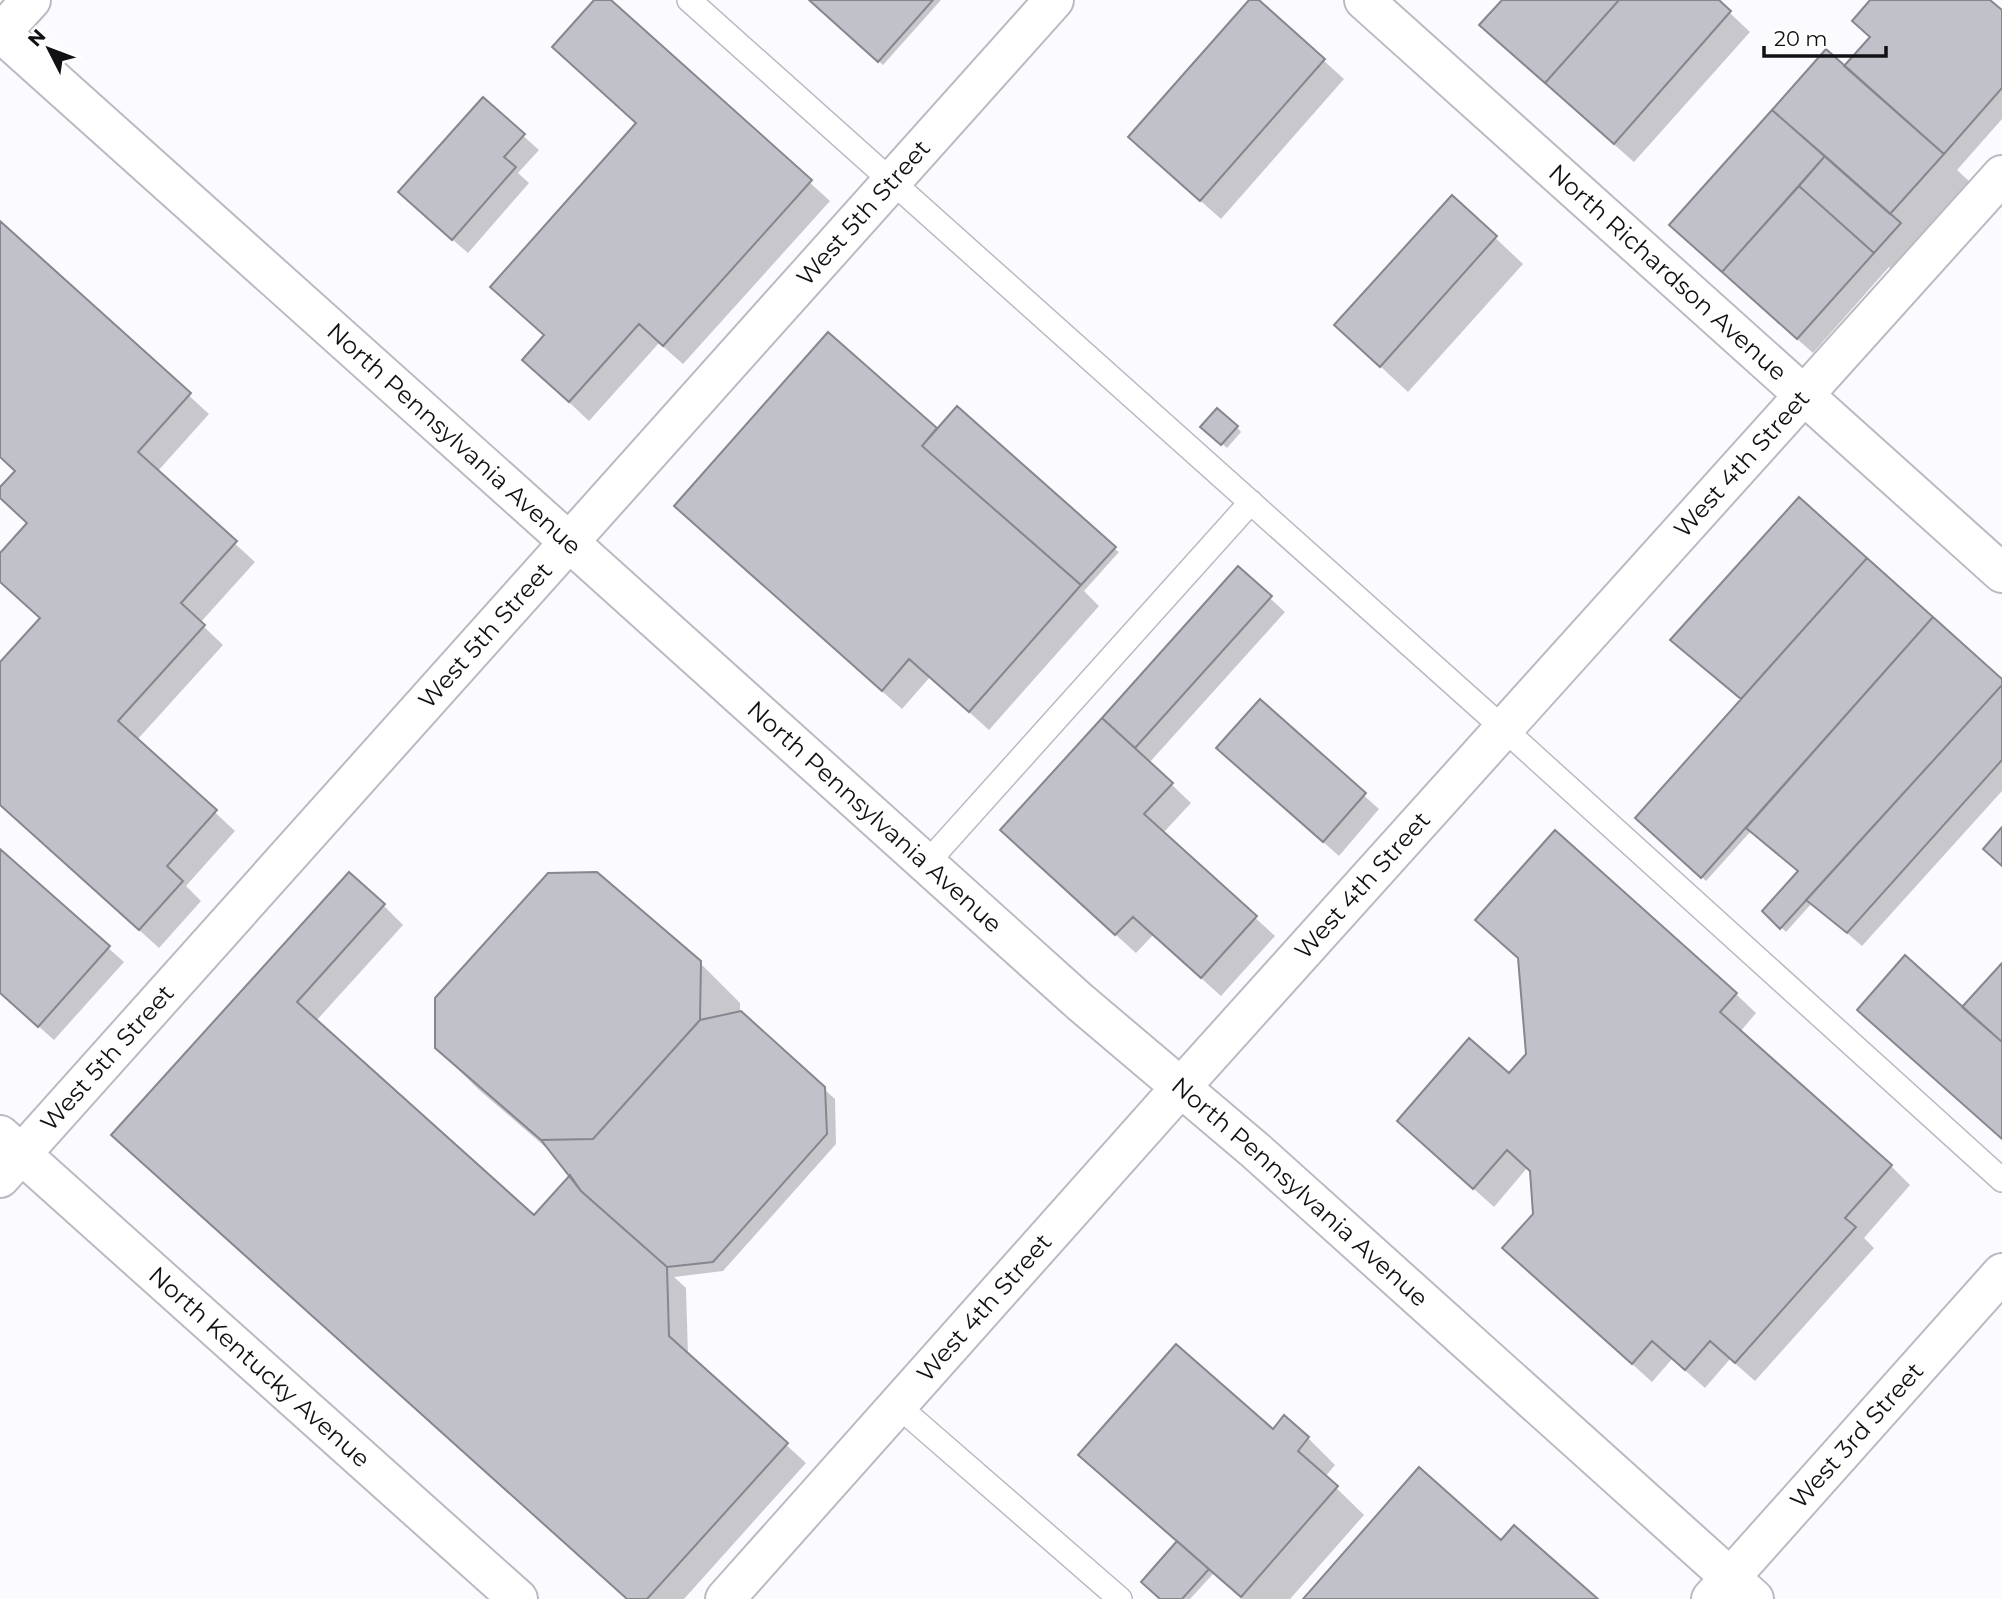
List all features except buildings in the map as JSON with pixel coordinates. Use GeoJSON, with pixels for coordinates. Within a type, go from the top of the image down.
{"type":"FeatureCollection","features":[{"type":"Feature","properties":{"kind":"street"},"geometry":{"type":"LineString","coordinates":[[0,33],[31,0]]}},
{"type":"Feature","properties":{"kind":"street","name":"West 5th Street"},"geometry":{"type":"LineString","coordinates":[[7,1156],[569,542],[1054,0]]}},
{"type":"Feature","properties":{"kind":"street","name":"North Richardson Avenue"},"geometry":{"type":"LineString","coordinates":[[1364,0],[2002,573]]}},
{"type":"Feature","properties":{"kind":"street","name":"North Pennsylvania Avenue"},"geometry":{"type":"LineString","coordinates":[[0,33],[1080,1002],[1262,1156],[1732,1592]]}},
{"type":"Feature","properties":{"kind":"street","name":"West 4th Street"},"geometry":{"type":"LineString","coordinates":[[725,1599],[1181,1087],[2002,175]]}},
{"type":"Feature","properties":{"kind":"street","name":"North Kentucky Avenue"},"geometry":{"type":"LineString","coordinates":[[7,1156],[519,1599]]}},
{"type":"Feature","properties":{"kind":"street","name":"West 3rd Street"},"geometry":{"type":"LineString","coordinates":[[1732,1592],[2002,1273]]}},
{"type":"Feature","properties":{"kind":"lane"},"geometry":{"type":"LineString","coordinates":[[689,0],[1504,729],[2002,1180]]}},
{"type":"Feature","properties":{"kind":"lane"},"geometry":{"type":"LineString","coordinates":[[926,864],[1251,502]]}},
{"type":"Feature","properties":{"kind":"lane"},"geometry":{"type":"LineString","coordinates":[[897,1405],[1120,1599]]}}]}
